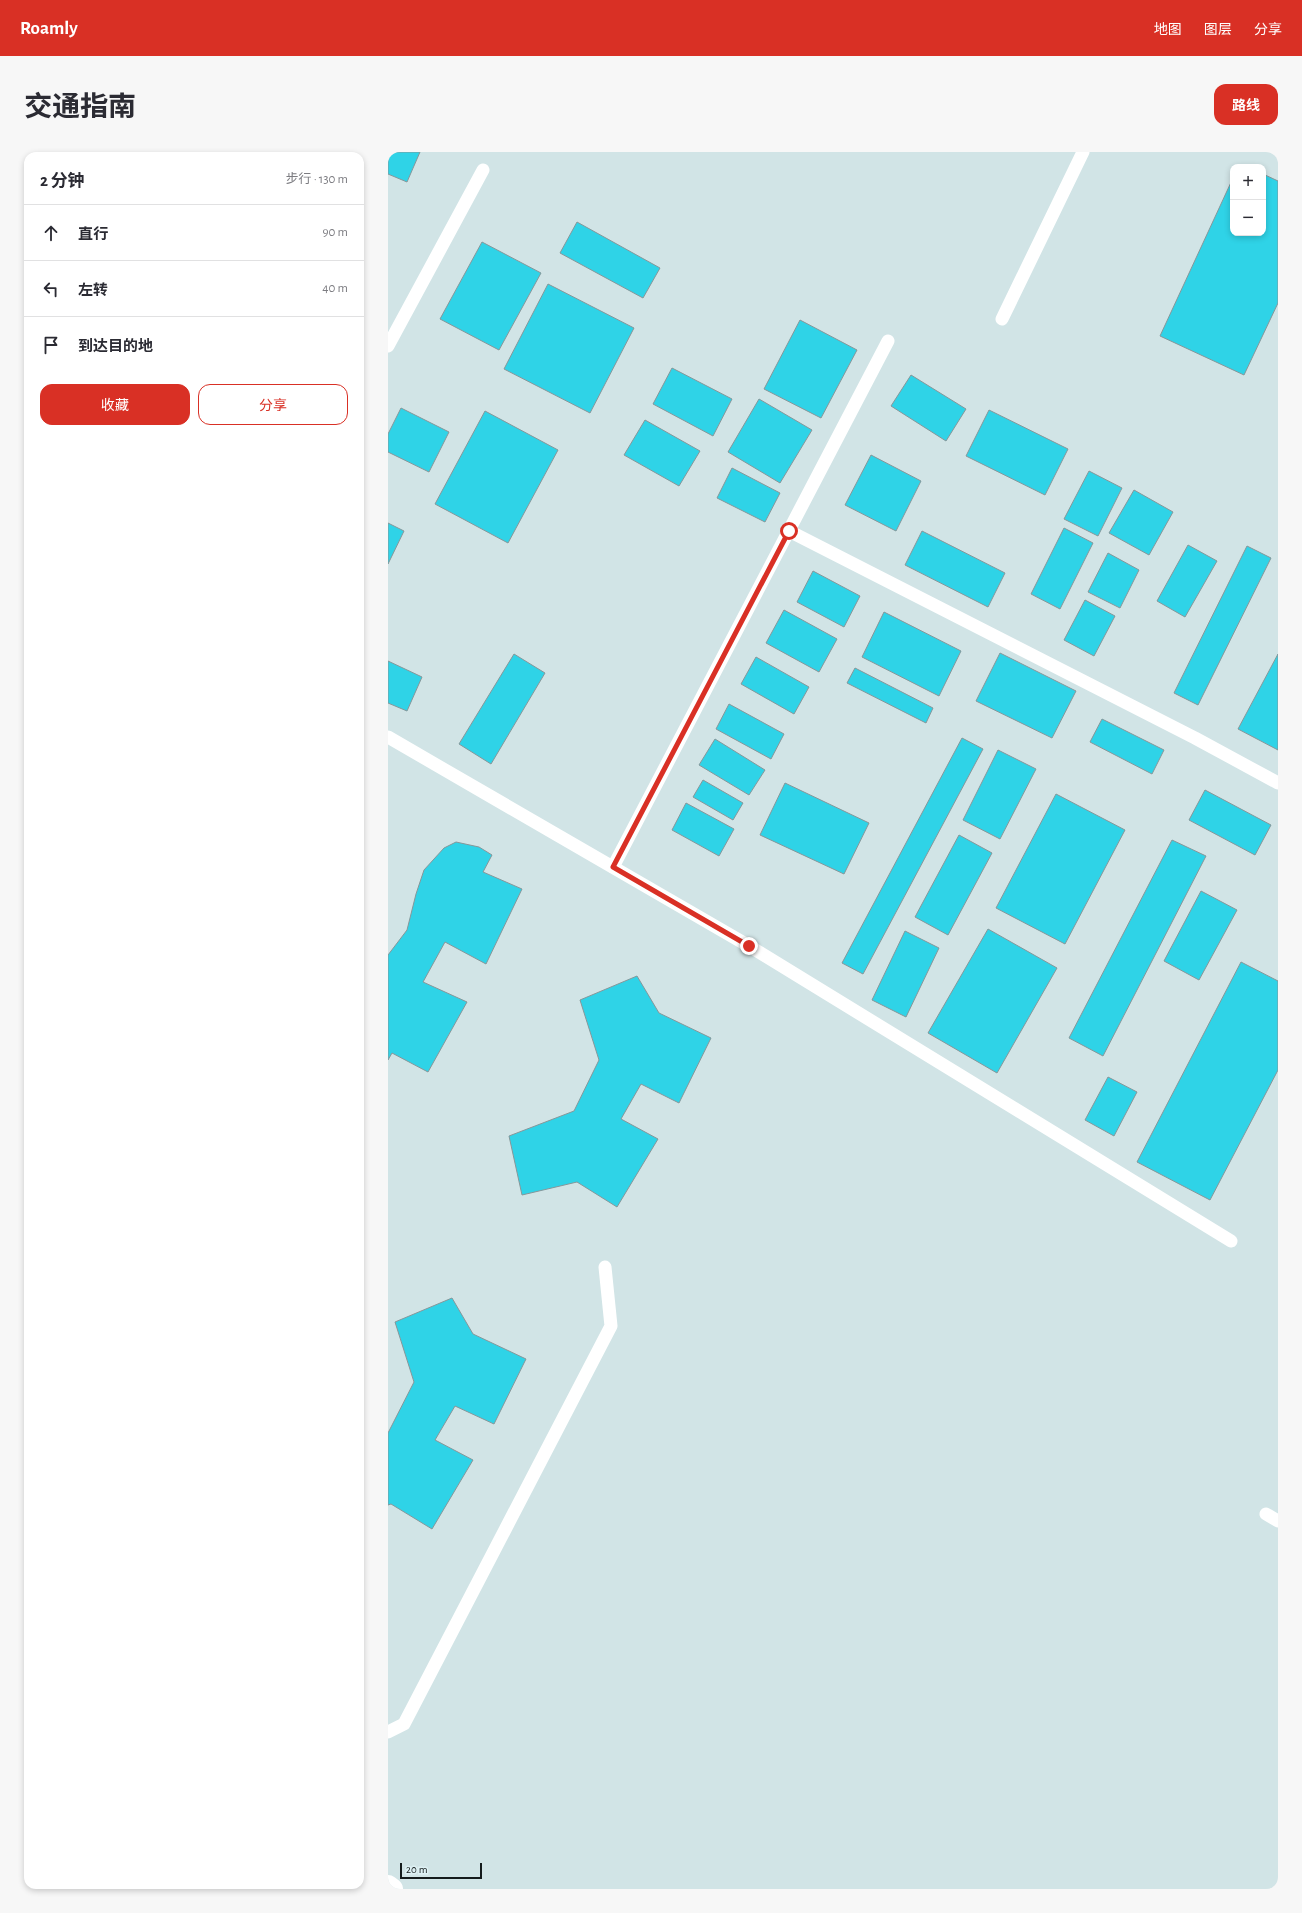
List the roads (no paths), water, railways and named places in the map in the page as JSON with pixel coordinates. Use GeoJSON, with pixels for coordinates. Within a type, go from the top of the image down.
{"type":"FeatureCollection","features":[{"type":"Feature","properties":{"kind":"street"},"geometry":{"type":"LineString","coordinates":[[388,1886],[392,1889]]}},
{"type":"Feature","properties":{"kind":"lane"},"geometry":{"type":"LineString","coordinates":[[1002,319],[1083,152]]}},
{"type":"Feature","properties":{"kind":"lane"},"geometry":{"type":"LineString","coordinates":[[388,346],[483,170]]}},
{"type":"Feature","properties":{"kind":"lane"},"geometry":{"type":"LineString","coordinates":[[613,867],[888,341]]}},
{"type":"Feature","properties":{"kind":"lane"},"geometry":{"type":"LineString","coordinates":[[789,531],[1188,734],[1278,783]]}},
{"type":"Feature","properties":{"kind":"lane"},"geometry":{"type":"LineString","coordinates":[[388,737],[756,950],[1231,1241]]}},
{"type":"Feature","properties":{"kind":"lane"},"geometry":{"type":"LineString","coordinates":[[388,1732],[404,1724],[611,1326],[605,1267]]}},
{"type":"Feature","properties":{"kind":"lane"},"geometry":{"type":"LineString","coordinates":[[1266,1514],[1278,1522]]}}]}
